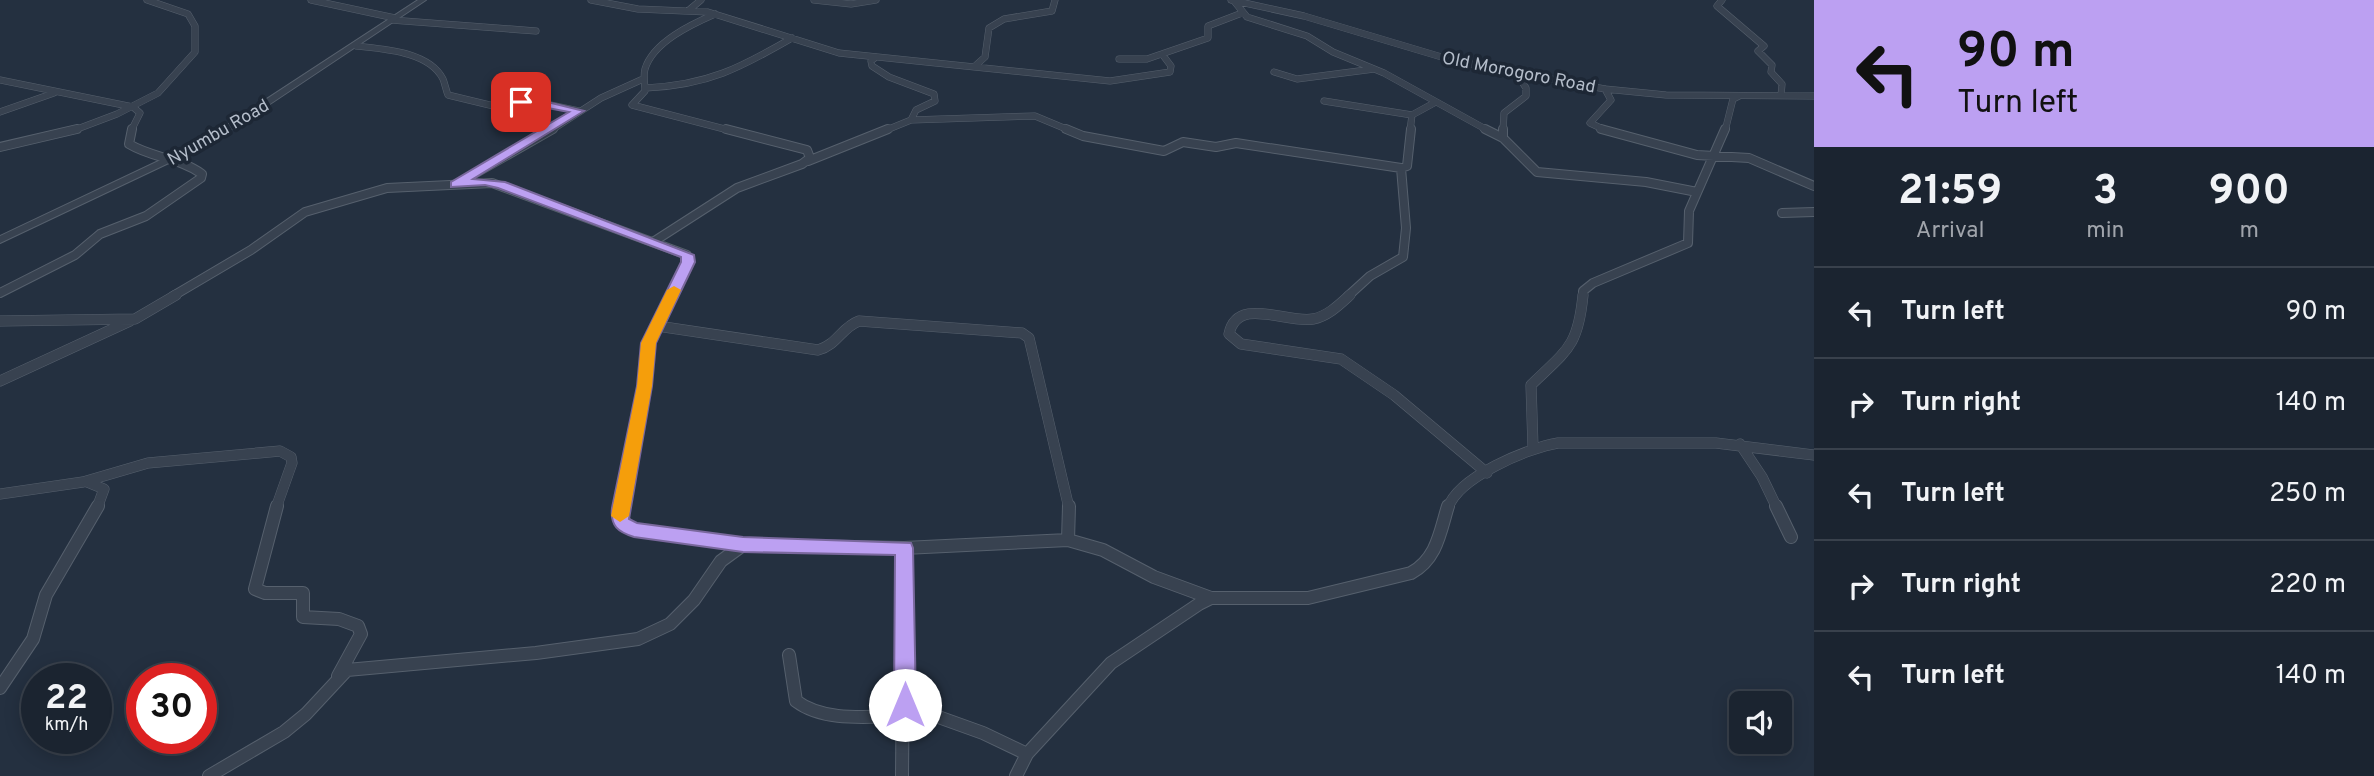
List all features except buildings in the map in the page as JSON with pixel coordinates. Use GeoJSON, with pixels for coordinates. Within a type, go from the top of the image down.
{"type":"FeatureCollection","features":[{"type":"Feature","properties":{"kind":"street"},"geometry":{"type":"LineString","coordinates":[[0,147],[64,134],[133,107],[158,93],[195,52],[195,26],[188,14],[147,0]]}},
{"type":"Feature","properties":{"kind":"street"},"geometry":{"type":"LineString","coordinates":[[311,0],[393,19],[536,31]]}},
{"type":"Feature","properties":{"kind":"street"},"geometry":{"type":"LineString","coordinates":[[327,5],[345,0]]}},
{"type":"Feature","properties":{"kind":"street","name":"Nyumbu Road"},"geometry":{"type":"LineString","coordinates":[[0,240],[172,160],[235,124],[423,0]]}},
{"type":"Feature","properties":{"kind":"street"},"geometry":{"type":"LineString","coordinates":[[591,0],[638,9],[690,10],[716,14],[815,47],[876,57],[1115,81],[1170,72],[1171,66],[1162,54]]}},
{"type":"Feature","properties":{"kind":"street"},"geometry":{"type":"LineString","coordinates":[[690,10],[701,0]]}},
{"type":"Feature","properties":{"kind":"street"},"geometry":{"type":"LineString","coordinates":[[814,0],[851,4],[876,0]]}},
{"type":"Feature","properties":{"kind":"street"},"geometry":{"type":"LineString","coordinates":[[975,66],[981,64],[985,57],[985,34],[989,29],[1009,17],[1052,12],[1055,0]]}},
{"type":"Feature","properties":{"kind":"street"},"geometry":{"type":"LineString","coordinates":[[1232,0],[1242,13],[1252,19],[1307,36],[1333,52],[1374,69],[1503,138],[1537,172],[1646,183],[1697,192]]}},
{"type":"Feature","properties":{"kind":"street","name":"Old Morogoro Road"},"geometry":{"type":"LineString","coordinates":[[1232,0],[1304,16],[1455,61],[1605,89],[1644,94],[1814,96]]}},
{"type":"Feature","properties":{"kind":"street"},"geometry":{"type":"LineString","coordinates":[[1722,0],[1717,6],[1764,46],[1758,51],[1772,65],[1771,72],[1782,84],[1781,96]]}},
{"type":"Feature","properties":{"kind":"street"},"geometry":{"type":"LineString","coordinates":[[1119,59],[1140,60],[1208,38],[1208,26],[1213,22],[1242,13]]}},
{"type":"Feature","properties":{"kind":"street"},"geometry":{"type":"LineString","coordinates":[[646,88],[643,79],[646,65],[689,27],[716,14]]}},
{"type":"Feature","properties":{"kind":"street"},"geometry":{"type":"LineString","coordinates":[[792,38],[737,70],[682,86],[646,88],[632,105],[825,154]]}},
{"type":"Feature","properties":{"kind":"street"},"geometry":{"type":"LineString","coordinates":[[356,46],[390,50],[419,60],[440,75],[448,95],[502,108],[527,100],[579,111]]}},
{"type":"Feature","properties":{"kind":"street"},"geometry":{"type":"LineString","coordinates":[[876,57],[870,64],[880,72],[937,97],[916,110],[911,120]]}},
{"type":"Feature","properties":{"kind":"street"},"geometry":{"type":"LineString","coordinates":[[1274,72],[1297,79],[1374,69]]}},
{"type":"Feature","properties":{"kind":"street"},"geometry":{"type":"LineString","coordinates":[[1503,138],[1504,113],[1526,96],[1526,88],[1515,71]]}},
{"type":"Feature","properties":{"kind":"street"},"geometry":{"type":"LineString","coordinates":[[456,185],[615,90],[643,79]]}},
{"type":"Feature","properties":{"kind":"street"},"geometry":{"type":"LineString","coordinates":[[0,80],[133,107],[139,113],[129,134],[130,144],[139,151],[199,171],[201,178],[169,203],[146,215],[102,231],[80,246],[75,255],[0,293]]}},
{"type":"Feature","properties":{"kind":"street"},"geometry":{"type":"LineString","coordinates":[[1605,89],[1611,100],[1590,123],[1593,127],[1713,157],[1749,158],[1814,186]]}},
{"type":"Feature","properties":{"kind":"street"},"geometry":{"type":"LineString","coordinates":[[0,112],[54,93]]}},
{"type":"Feature","properties":{"kind":"street"},"geometry":{"type":"LineString","coordinates":[[1533,447],[1529,403],[1531,385],[1573,344],[1580,327],[1583,291],[1593,283],[1684,247],[1688,243],[1689,211],[1725,131],[1733,99],[1740,96]]}},
{"type":"Feature","properties":{"kind":"street"},"geometry":{"type":"LineString","coordinates":[[1324,101],[1412,115],[1434,103]]}},
{"type":"Feature","properties":{"kind":"street"},"geometry":{"type":"LineString","coordinates":[[653,243],[737,188],[911,120],[1035,116],[1083,136],[1160,151],[1183,142],[1216,146],[1236,143],[1401,169],[1406,166],[1412,115]]}},
{"type":"Feature","properties":{"kind":"street"},"geometry":{"type":"LineString","coordinates":[[807,150],[808,161]]}},
{"type":"Feature","properties":{"kind":"street"},"geometry":{"type":"LineString","coordinates":[[1401,169],[1403,221],[1408,242],[1403,257],[1366,279],[1327,315],[1305,320],[1263,314],[1239,316],[1233,320],[1230,334],[1241,344],[1341,359],[1395,395],[1487,473]]}},
{"type":"Feature","properties":{"kind":"street"},"geometry":{"type":"LineString","coordinates":[[0,381],[135,318],[251,250],[283,225],[317,207],[387,188],[485,181],[687,255],[688,262],[649,343],[645,386],[620,519],[634,530],[743,545],[904,548],[1068,540],[1103,550],[1154,577],[1211,598],[1318,597],[1411,573],[1424,566],[1433,554],[1451,498],[1461,487],[1533,447],[1558,443],[1740,444],[1814,455]]}},
{"type":"Feature","properties":{"kind":"street"},"geometry":{"type":"LineString","coordinates":[[1782,213],[1814,212]]}},
{"type":"Feature","properties":{"kind":"street"},"geometry":{"type":"LineString","coordinates":[[0,321],[135,318]]}},
{"type":"Feature","properties":{"kind":"street"},"geometry":{"type":"LineString","coordinates":[[660,324],[675,329],[818,350],[835,344],[848,326],[859,321],[1022,333],[1029,338],[1070,511],[1068,540]]}},
{"type":"Feature","properties":{"kind":"street"},"geometry":{"type":"LineString","coordinates":[[1740,444],[1762,477],[1791,537]]}},
{"type":"Feature","properties":{"kind":"street"},"geometry":{"type":"LineString","coordinates":[[0,494],[83,482],[148,463],[279,451],[290,457],[292,463],[272,519],[256,589],[265,593],[303,593],[306,596],[303,617],[339,619],[358,626],[361,634],[337,677],[308,712],[289,728],[209,776]]}},
{"type":"Feature","properties":{"kind":"street"},"geometry":{"type":"LineString","coordinates":[[0,688],[33,639],[46,595],[100,503],[104,489],[83,482]]}},
{"type":"Feature","properties":{"kind":"street"},"geometry":{"type":"LineString","coordinates":[[337,677],[356,668],[536,653],[638,639],[670,624],[694,600],[721,561],[743,545]]}},
{"type":"Feature","properties":{"kind":"street"},"geometry":{"type":"LineString","coordinates":[[902,776],[905,710],[904,548]]}},
{"type":"Feature","properties":{"kind":"street"},"geometry":{"type":"LineString","coordinates":[[1016,776],[1027,754],[1111,663],[1211,598]]}},
{"type":"Feature","properties":{"kind":"street"},"geometry":{"type":"LineString","coordinates":[[789,655],[796,701],[801,706],[834,714],[905,710],[983,733],[1027,754]]}},
{"type":"Feature","properties":{"kind":"slow traffic"},"geometry":{"type":"LineString","coordinates":[[620,516],[645,386],[650,338],[660,324],[674,290]]}},
{"type":"Feature","properties":{"kind":"route"},"geometry":{"type":"LineString","coordinates":[[521,102],[527,100],[579,111],[562,124],[511,150],[456,185],[485,181],[501,185],[687,255],[688,262],[660,324],[650,338],[645,386],[620,519],[624,525],[634,530],[743,545],[904,548],[905,705]]}}]}
